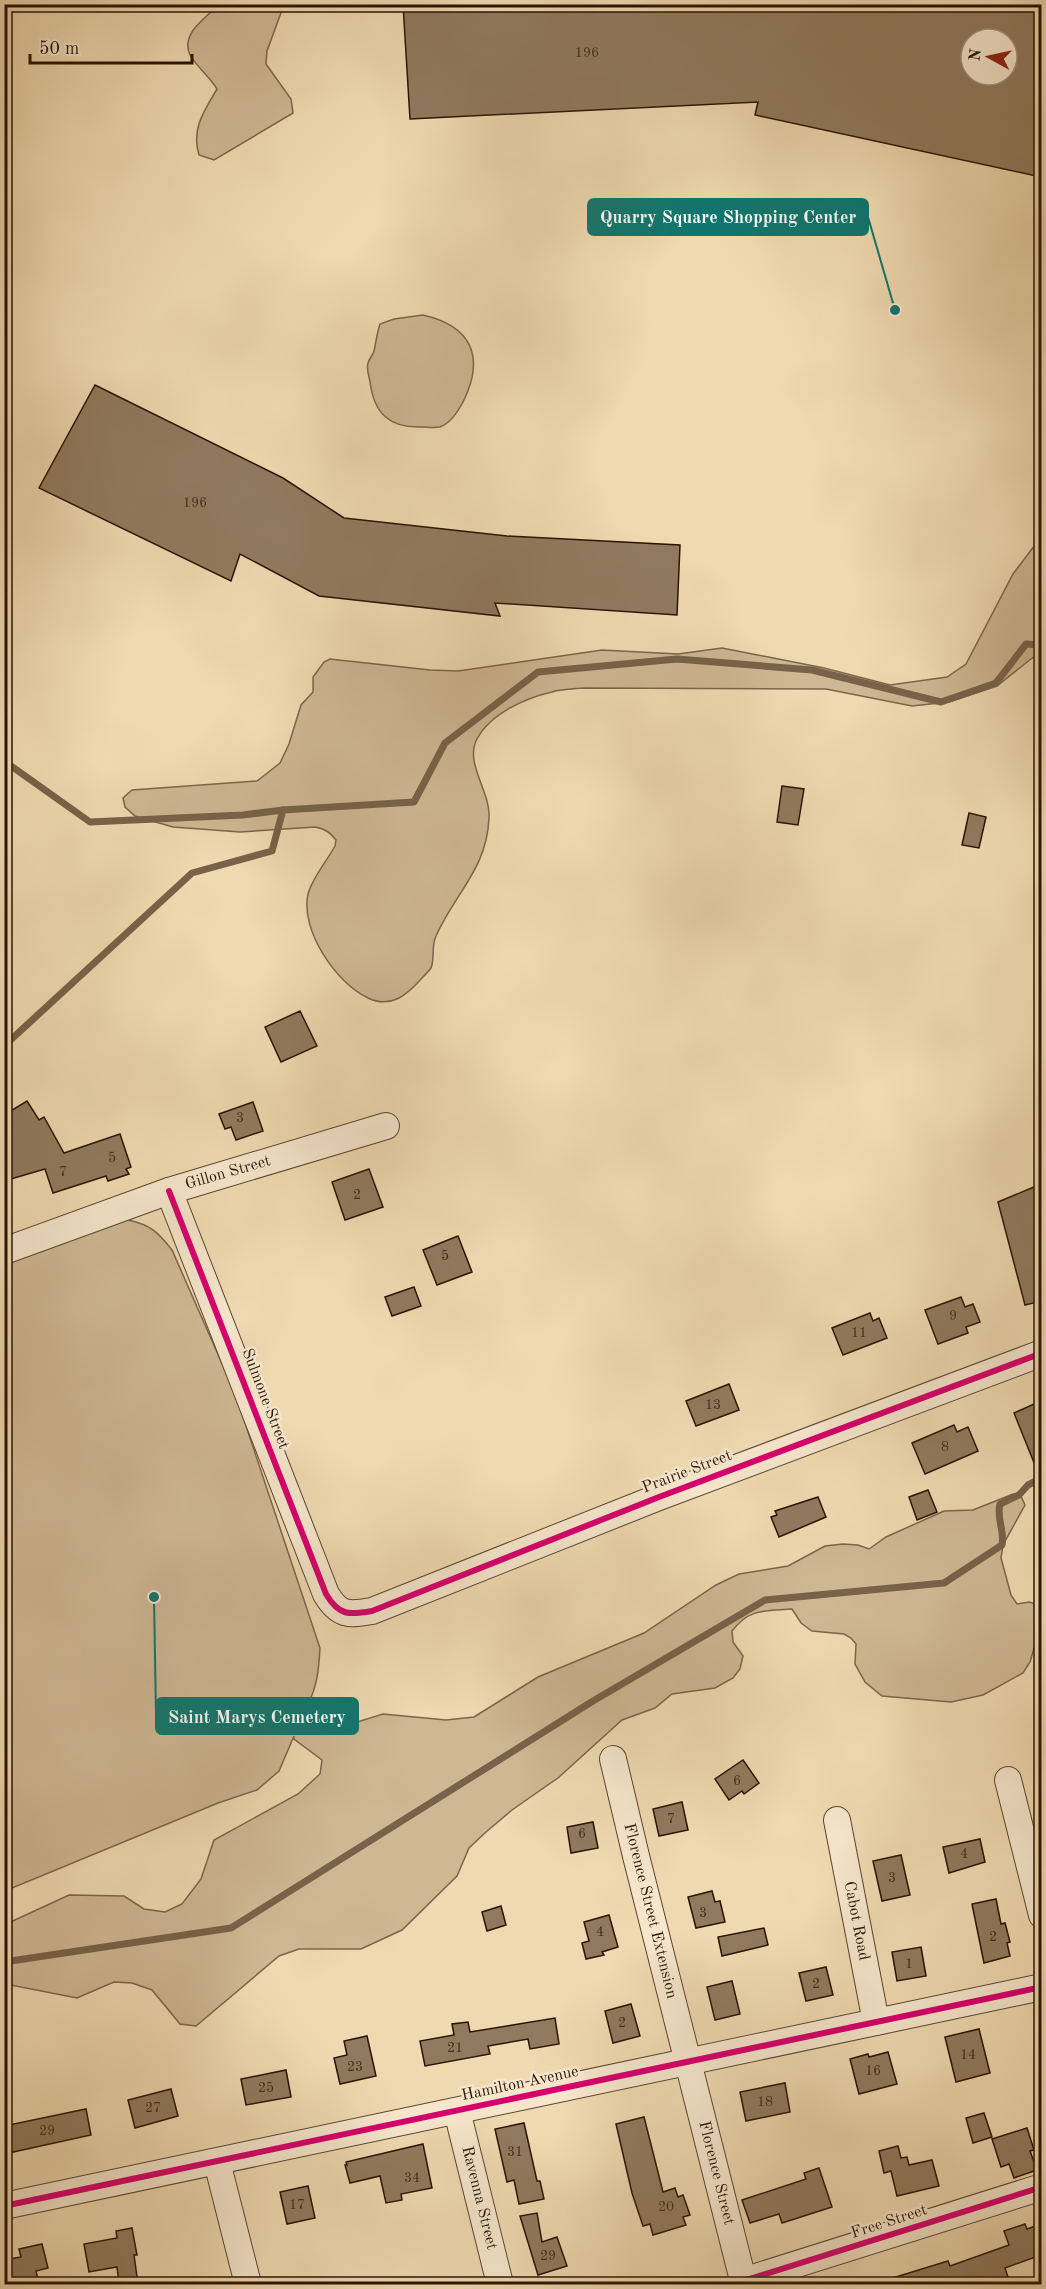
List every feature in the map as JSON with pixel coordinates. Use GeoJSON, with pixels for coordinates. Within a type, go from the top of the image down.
{"type":"FeatureCollection","features":[{"type":"Feature","properties":{"kind":"street","name":"Gillon Street"},"geometry":{"type":"LineString","coordinates":[[4,1251],[169,1191],[386,1126]]}},
{"type":"Feature","properties":{"kind":"street","name":"Sulmone Street"},"geometry":{"type":"LineString","coordinates":[[169,1191],[326,1594],[333,1606],[344,1612]]}},
{"type":"Feature","properties":{"kind":"street","name":"Prairie Street"},"geometry":{"type":"LineString","coordinates":[[344,1612],[355,1614],[372,1611],[659,1497],[1041,1353]]}},
{"type":"Feature","properties":{"kind":"street","name":"Florence Street Extension"},"geometry":{"type":"LineString","coordinates":[[613,1759],[687,2062]]}},
{"type":"Feature","properties":{"kind":"street"},"geometry":{"type":"LineString","coordinates":[[1008,1780],[1041,1916]]}},
{"type":"Feature","properties":{"kind":"street","name":"Cabot Road"},"geometry":{"type":"LineString","coordinates":[[837,1820],[876,2022]]}},
{"type":"Feature","properties":{"kind":"street","name":"Hamilton Avenue"},"geometry":{"type":"LineString","coordinates":[[4,2206],[1041,1987]]}},
{"type":"Feature","properties":{"kind":"street","name":"Florence Street"},"geometry":{"type":"LineString","coordinates":[[687,2062],[744,2283]]}},
{"type":"Feature","properties":{"kind":"street","name":"Ravenna Street"},"geometry":{"type":"LineString","coordinates":[[457,2112],[500,2284]]}},
{"type":"Feature","properties":{"kind":"street"},"geometry":{"type":"LineString","coordinates":[[217,2162],[248,2284]]}},
{"type":"Feature","properties":{"kind":"street","name":"Free Street"},"geometry":{"type":"LineString","coordinates":[[744,2283],[1041,2187]]}},
{"type":"Feature","properties":{"kind":"shaded area"},"geometry":{"type":"Polygon","coordinates":[[[219,5],[281,5],[282,10],[267,51],[266,64],[291,99],[293,113],[214,160],[199,155],[197,137],[200,120],[217,89],[190,55],[188,40],[201,21],[219,5]]]}},
{"type":"Feature","properties":{"kind":"shaded area"},"geometry":{"type":"Polygon","coordinates":[[[423,315],[453,327],[463,335],[473,357],[473,370],[464,400],[451,419],[440,427],[400,425],[385,416],[375,402],[367,370],[380,324],[394,319],[423,315]]]}},
{"type":"Feature","properties":{"kind":"shaded area"},"geometry":{"type":"Polygon","coordinates":[[[1041,544],[1041,651],[997,686],[949,702],[912,706],[826,689],[584,688],[560,690],[542,695],[509,708],[499,715],[483,730],[474,748],[476,768],[489,808],[487,836],[483,852],[436,936],[431,968],[404,995],[391,1001],[376,1001],[356,991],[333,968],[315,939],[307,908],[308,894],[316,876],[335,846],[336,840],[329,833],[315,827],[240,832],[173,827],[135,816],[125,807],[123,798],[132,790],[257,781],[280,763],[289,744],[301,705],[313,692],[313,677],[324,662],[330,659],[458,671],[602,650],[678,654],[722,648],[824,668],[890,685],[947,677],[966,664],[1013,574],[1035,545],[1041,544]]]}},
{"type":"Feature","properties":{"kind":"shaded area"},"geometry":{"type":"Polygon","coordinates":[[[128,1220],[143,1224],[153,1230],[172,1250],[235,1393],[320,1648],[314,1689],[298,1725],[310,1719],[354,1723],[383,1714],[446,1720],[474,1717],[538,1677],[644,1633],[716,1585],[739,1574],[788,1566],[825,1546],[858,1545],[869,1549],[886,1537],[944,1511],[973,1510],[1013,1494],[1020,1494],[1025,1505],[1003,1545],[1001,1558],[1011,1595],[1017,1604],[1029,1602],[1036,1604],[1039,1612],[1040,1628],[1030,1662],[1023,1673],[983,1695],[951,1702],[882,1696],[865,1682],[855,1664],[856,1644],[851,1638],[844,1634],[812,1631],[801,1623],[792,1609],[752,1614],[732,1631],[733,1642],[743,1656],[740,1669],[733,1678],[715,1688],[672,1694],[655,1708],[622,1720],[558,1778],[512,1810],[469,1848],[457,1876],[402,1930],[361,1949],[299,1949],[279,1956],[196,2026],[180,2024],[152,1990],[132,1983],[114,1982],[77,1998],[5,1984],[4,1925],[69,1895],[124,1896],[144,1909],[165,1912],[182,1904],[201,1879],[214,1840],[298,1794],[320,1774],[322,1760],[294,1739],[294,1736],[279,1771],[257,1790],[218,1803],[5,1891],[5,1264],[113,1223],[128,1220]]]}},
{"type":"Feature","properties":{"kind":"building"},"geometry":{"type":"Polygon","coordinates":[[[403,4],[1041,4],[1041,177],[755,115],[758,102],[410,119],[403,4]]]}},
{"type":"Feature","properties":{"kind":"building"},"geometry":{"type":"Polygon","coordinates":[[[95,385],[283,478],[344,518],[507,536],[680,545],[677,615],[495,603],[500,616],[319,596],[240,554],[231,581],[39,488],[95,385]]]}},
{"type":"Feature","properties":{"kind":"building"},"geometry":{"type":"Polygon","coordinates":[[[782,786],[804,789],[798,825],[777,822],[782,786]]]}},
{"type":"Feature","properties":{"kind":"building"},"geometry":{"type":"Polygon","coordinates":[[[969,813],[986,817],[979,848],[962,845],[969,813]]]}},
{"type":"Feature","properties":{"kind":"building"},"geometry":{"type":"Polygon","coordinates":[[[300,1011],[317,1046],[281,1062],[265,1027],[300,1011]]]}},
{"type":"Feature","properties":{"kind":"building"},"geometry":{"type":"Polygon","coordinates":[[[27,1101],[39,1120],[44,1117],[64,1153],[120,1134],[131,1167],[126,1169],[129,1174],[108,1181],[106,1176],[53,1193],[45,1169],[4,1181],[4,1115],[27,1101]]]}},
{"type":"Feature","properties":{"kind":"building"},"geometry":{"type":"Polygon","coordinates":[[[253,1102],[263,1131],[236,1140],[231,1127],[225,1129],[219,1114],[253,1102]]]}},
{"type":"Feature","properties":{"kind":"building"},"geometry":{"type":"Polygon","coordinates":[[[369,1169],[383,1207],[345,1220],[332,1182],[369,1169]]]}},
{"type":"Feature","properties":{"kind":"building"},"geometry":{"type":"Polygon","coordinates":[[[1041,1184],[1041,1301],[1025,1305],[998,1202],[1041,1184]]]}},
{"type":"Feature","properties":{"kind":"building"},"geometry":{"type":"Polygon","coordinates":[[[458,1236],[472,1272],[437,1285],[423,1250],[458,1236]]]}},
{"type":"Feature","properties":{"kind":"building"},"geometry":{"type":"Polygon","coordinates":[[[414,1287],[421,1306],[392,1316],[385,1297],[414,1287]]]}},
{"type":"Feature","properties":{"kind":"building"},"geometry":{"type":"Polygon","coordinates":[[[961,1297],[965,1307],[973,1304],[980,1322],[966,1327],[968,1333],[938,1344],[925,1310],[961,1297]]]}},
{"type":"Feature","properties":{"kind":"building"},"geometry":{"type":"Polygon","coordinates":[[[870,1313],[873,1321],[879,1318],[887,1338],[843,1355],[832,1328],[870,1313]]]}},
{"type":"Feature","properties":{"kind":"building"},"geometry":{"type":"Polygon","coordinates":[[[729,1384],[739,1410],[696,1426],[686,1401],[729,1384]]]}},
{"type":"Feature","properties":{"kind":"building"},"geometry":{"type":"Polygon","coordinates":[[[1041,1401],[1041,1480],[1014,1413],[1041,1401]]]}},
{"type":"Feature","properties":{"kind":"building"},"geometry":{"type":"Polygon","coordinates":[[[954,1425],[957,1432],[968,1427],[978,1451],[925,1474],[912,1443],[954,1425]]]}},
{"type":"Feature","properties":{"kind":"building"},"geometry":{"type":"Polygon","coordinates":[[[928,1490],[937,1512],[917,1520],[909,1497],[928,1490]]]}},
{"type":"Feature","properties":{"kind":"building"},"geometry":{"type":"Polygon","coordinates":[[[818,1497],[826,1517],[779,1537],[771,1517],[777,1515],[775,1511],[818,1497]]]}},
{"type":"Feature","properties":{"kind":"building"},"geometry":{"type":"Polygon","coordinates":[[[743,1760],[759,1783],[744,1794],[742,1791],[729,1800],[715,1779],[743,1760]]]}},
{"type":"Feature","properties":{"kind":"building"},"geometry":{"type":"Polygon","coordinates":[[[682,1802],[688,1830],[659,1836],[653,1809],[682,1802]]]}},
{"type":"Feature","properties":{"kind":"building"},"geometry":{"type":"Polygon","coordinates":[[[593,1822],[598,1848],[571,1853],[567,1827],[593,1822]]]}},
{"type":"Feature","properties":{"kind":"building"},"geometry":{"type":"Polygon","coordinates":[[[980,1839],[985,1862],[949,1873],[943,1847],[980,1839]]]}},
{"type":"Feature","properties":{"kind":"building"},"geometry":{"type":"Polygon","coordinates":[[[901,1855],[910,1895],[882,1901],[873,1861],[901,1855]]]}},
{"type":"Feature","properties":{"kind":"building"},"geometry":{"type":"Polygon","coordinates":[[[712,1891],[715,1902],[720,1901],[725,1922],[696,1928],[688,1897],[712,1891]]]}},
{"type":"Feature","properties":{"kind":"building"},"geometry":{"type":"Polygon","coordinates":[[[996,1899],[1001,1924],[1005,1923],[1010,1942],[1007,1943],[1010,1956],[984,1963],[972,1904],[996,1899]]]}},
{"type":"Feature","properties":{"kind":"building"},"geometry":{"type":"Polygon","coordinates":[[[501,1906],[506,1925],[487,1931],[482,1912],[501,1906]]]}},
{"type":"Feature","properties":{"kind":"building"},"geometry":{"type":"Polygon","coordinates":[[[609,1915],[618,1947],[602,1952],[604,1955],[586,1959],[582,1943],[589,1941],[584,1922],[609,1915]]]}},
{"type":"Feature","properties":{"kind":"building"},"geometry":{"type":"Polygon","coordinates":[[[764,1928],[768,1945],[722,1956],[718,1937],[764,1928]]]}},
{"type":"Feature","properties":{"kind":"building"},"geometry":{"type":"Polygon","coordinates":[[[921,1947],[926,1976],[897,1981],[892,1952],[921,1947]]]}},
{"type":"Feature","properties":{"kind":"building"},"geometry":{"type":"Polygon","coordinates":[[[826,1967],[833,1995],[806,2001],[799,1973],[826,1967]]]}},
{"type":"Feature","properties":{"kind":"building"},"geometry":{"type":"Polygon","coordinates":[[[732,1981],[740,2014],[715,2020],[707,1987],[732,1981]]]}},
{"type":"Feature","properties":{"kind":"building"},"geometry":{"type":"Polygon","coordinates":[[[631,2004],[640,2036],[613,2043],[605,2011],[631,2004]]]}},
{"type":"Feature","properties":{"kind":"building"},"geometry":{"type":"Polygon","coordinates":[[[555,2018],[559,2044],[530,2049],[528,2039],[488,2046],[490,2054],[425,2066],[420,2041],[454,2035],[452,2024],[468,2022],[470,2032],[555,2018]]]}},
{"type":"Feature","properties":{"kind":"building"},"geometry":{"type":"Polygon","coordinates":[[[979,2029],[990,2073],[956,2082],[945,2037],[979,2029]]]}},
{"type":"Feature","properties":{"kind":"building"},"geometry":{"type":"Polygon","coordinates":[[[367,2036],[376,2076],[340,2084],[334,2058],[347,2055],[344,2041],[367,2036]]]}},
{"type":"Feature","properties":{"kind":"building"},"geometry":{"type":"Polygon","coordinates":[[[888,2052],[897,2084],[859,2094],[850,2059],[888,2052]]]}},
{"type":"Feature","properties":{"kind":"building"},"geometry":{"type":"Polygon","coordinates":[[[286,2070],[291,2097],[246,2105],[241,2079],[286,2070]]]}},
{"type":"Feature","properties":{"kind":"building"},"geometry":{"type":"Polygon","coordinates":[[[785,2083],[790,2112],[746,2121],[740,2092],[785,2083]]]}},
{"type":"Feature","properties":{"kind":"building"},"geometry":{"type":"Polygon","coordinates":[[[171,2089],[178,2116],[135,2128],[128,2100],[171,2089]]]}},
{"type":"Feature","properties":{"kind":"building"},"geometry":{"type":"Polygon","coordinates":[[[86,2109],[91,2135],[4,2154],[4,2126],[86,2109]]]}},
{"type":"Feature","properties":{"kind":"building"},"geometry":{"type":"Polygon","coordinates":[[[984,2113],[992,2137],[973,2143],[966,2118],[984,2113]]]}},
{"type":"Feature","properties":{"kind":"building"},"geometry":{"type":"Polygon","coordinates":[[[644,2117],[663,2192],[675,2188],[678,2197],[683,2195],[690,2215],[683,2217],[686,2225],[653,2235],[650,2224],[643,2226],[632,2193],[616,2124],[644,2117]]]}},
{"type":"Feature","properties":{"kind":"building"},"geometry":{"type":"Polygon","coordinates":[[[524,2123],[537,2181],[540,2181],[544,2199],[519,2204],[514,2180],[507,2182],[495,2129],[524,2123]]]}},
{"type":"Feature","properties":{"kind":"building"},"geometry":{"type":"Polygon","coordinates":[[[1027,2128],[1034,2150],[1030,2151],[1037,2170],[1014,2178],[1009,2164],[1001,2167],[992,2139],[1027,2128]]]}},
{"type":"Feature","properties":{"kind":"building"},"geometry":{"type":"Polygon","coordinates":[[[423,2144],[432,2188],[401,2194],[402,2200],[386,2203],[380,2176],[350,2183],[346,2162],[423,2144]]]}},
{"type":"Feature","properties":{"kind":"building"},"geometry":{"type":"Polygon","coordinates":[[[898,2146],[901,2158],[907,2157],[909,2165],[932,2160],[939,2186],[897,2196],[891,2171],[884,2173],[879,2151],[898,2146]]]}},
{"type":"Feature","properties":{"kind":"building"},"geometry":{"type":"Polygon","coordinates":[[[819,2168],[832,2207],[782,2223],[779,2214],[750,2223],[742,2200],[806,2179],[804,2173],[819,2168]]]}},
{"type":"Feature","properties":{"kind":"building"},"geometry":{"type":"Polygon","coordinates":[[[308,2186],[315,2218],[287,2224],[280,2192],[308,2186]]]}},
{"type":"Feature","properties":{"kind":"building"},"geometry":{"type":"Polygon","coordinates":[[[537,2213],[542,2242],[557,2237],[567,2266],[538,2275],[520,2216],[537,2213]]]}},
{"type":"Feature","properties":{"kind":"building"},"geometry":{"type":"Polygon","coordinates":[[[1025,2224],[1027,2229],[1041,2224],[1041,2255],[1005,2268],[1008,2277],[990,2284],[988,2278],[965,2284],[887,2284],[886,2280],[948,2261],[950,2266],[1009,2245],[1004,2231],[1025,2224]]]}},
{"type":"Feature","properties":{"kind":"building"},"geometry":{"type":"Polygon","coordinates":[[[132,2228],[137,2255],[134,2255],[138,2284],[119,2284],[117,2267],[89,2272],[84,2244],[117,2238],[116,2231],[132,2228]]]}},
{"type":"Feature","properties":{"kind":"building"},"geometry":{"type":"Polygon","coordinates":[[[42,2244],[48,2268],[36,2271],[39,2284],[4,2284],[4,2260],[21,2257],[19,2249],[42,2244]]]}},
{"type":"Feature","properties":{"kind":"waterway"},"geometry":{"type":"LineString","coordinates":[[4,1046],[192,873],[272,851],[283,810],[414,802],[445,743],[538,672],[677,659],[812,670],[941,702],[996,683],[1026,644],[1042,645]]}},
{"type":"Feature","properties":{"kind":"waterway"},"geometry":{"type":"LineString","coordinates":[[4,761],[90,822],[243,815],[283,810]]}},
{"type":"Feature","properties":{"kind":"waterway"},"geometry":{"type":"LineString","coordinates":[[4,1962],[231,1928],[593,1701],[765,1600],[944,1583],[1002,1545],[1000,1504],[1019,1495],[1028,1485],[1042,1478]]}},
{"type":"Feature","properties":{"kind":"cycle path"},"geometry":{"type":"LineString","coordinates":[[169,1191],[326,1594],[335,1606],[345,1612],[372,1611],[659,1497],[1042,1353]]}},
{"type":"Feature","properties":{"kind":"cycle path"},"geometry":{"type":"LineString","coordinates":[[4,2206],[1042,1987]]}},
{"type":"Feature","properties":{"kind":"cycle path"},"geometry":{"type":"LineString","coordinates":[[743,2281],[1042,2187]]}},
{"type":"Feature","properties":{"kind":"place","name":"Quarry Square Shopping Center"},"geometry":{"type":"Point","coordinates":[895,310]}},
{"type":"Feature","properties":{"kind":"place","name":"Saint Marys Cemetery"},"geometry":{"type":"Point","coordinates":[154,1597]}}]}
